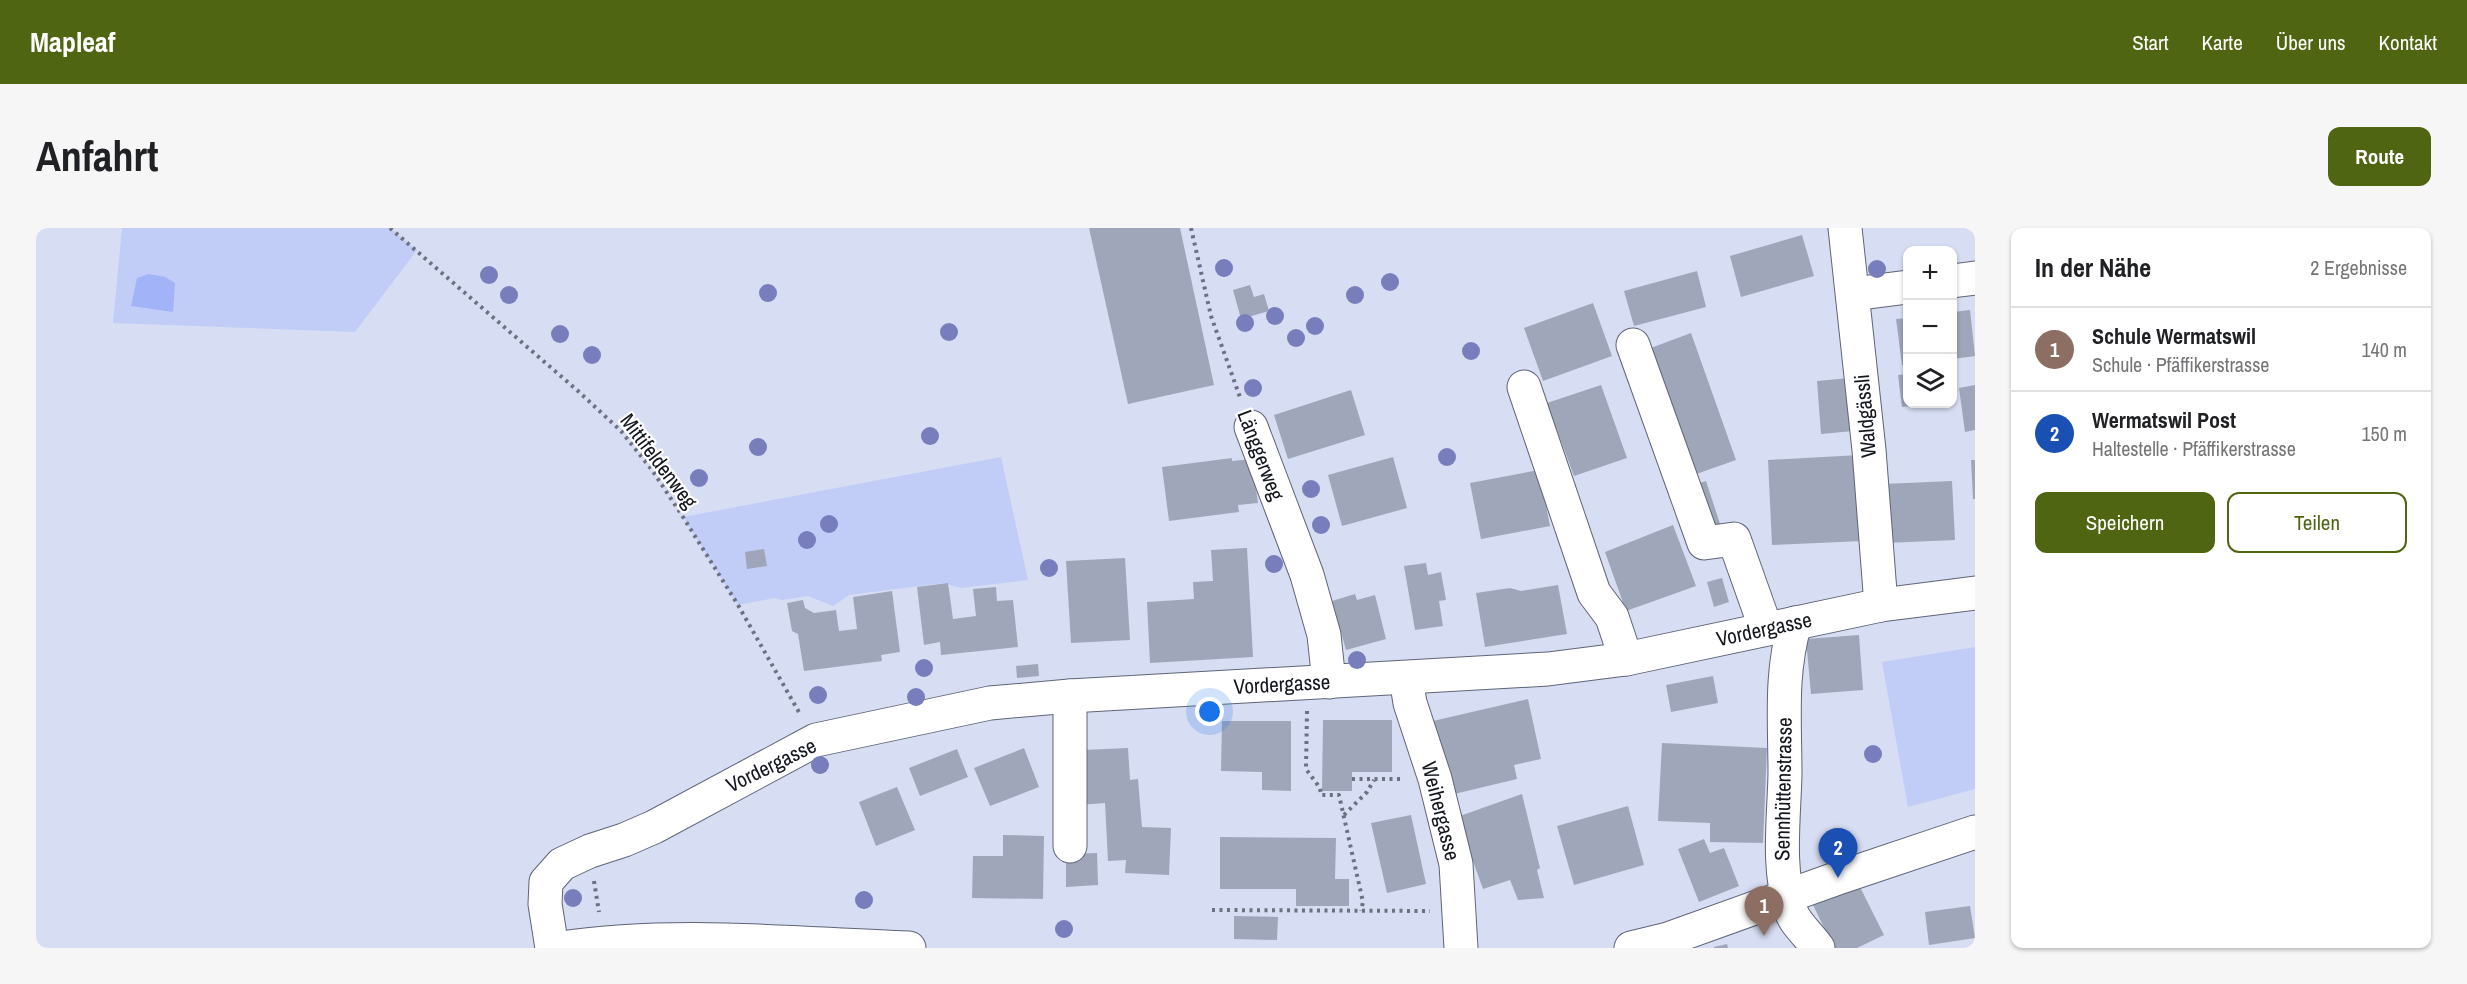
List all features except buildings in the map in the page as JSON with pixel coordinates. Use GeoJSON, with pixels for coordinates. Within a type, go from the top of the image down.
{"type":"FeatureCollection","features":[{"type":"Feature","properties":{"kind":"street","name":"Waldgässli"},"geometry":{"type":"LineString","coordinates":[[1845,228],[1854,294],[1881,605]]}},
{"type":"Feature","properties":{"kind":"street"},"geometry":{"type":"LineString","coordinates":[[1957,280],[1975,278]]}},
{"type":"Feature","properties":{"kind":"street"},"geometry":{"type":"LineString","coordinates":[[1854,294],[1903,288]]}},
{"type":"Feature","properties":{"kind":"street"},"geometry":{"type":"LineString","coordinates":[[1633,345],[1704,543],[1734,539],[1780,626]]}},
{"type":"Feature","properties":{"kind":"street"},"geometry":{"type":"LineString","coordinates":[[1524,387],[1594,593],[1612,616],[1626,659]]}},
{"type":"Feature","properties":{"kind":"street","name":"Länggerweg"},"geometry":{"type":"LineString","coordinates":[[1251,428],[1307,575],[1324,635],[1318,682]]}},
{"type":"Feature","properties":{"kind":"street","name":"Vordergasse"},"geometry":{"type":"LineString","coordinates":[[552,948],[545,904],[546,882],[562,864],[654,826],[816,740],[990,703],[1070,696],[1548,669],[1626,659],[1881,605],[1975,593]]}},
{"type":"Feature","properties":{"kind":"street","name":"Sennhüttenstrasse"},"geometry":{"type":"LineString","coordinates":[[1780,626],[1788,647],[1783,682],[1785,763],[1783,871],[1792,914],[1818,948]]}},
{"type":"Feature","properties":{"kind":"street"},"geometry":{"type":"LineString","coordinates":[[1729,637],[1760,656],[1783,682]]}},
{"type":"Feature","properties":{"kind":"street","name":"Weihergasse"},"geometry":{"type":"LineString","coordinates":[[1406,678],[1410,703],[1435,779],[1456,864],[1461,948]]}},
{"type":"Feature","properties":{"kind":"street"},"geometry":{"type":"LineString","coordinates":[[1070,696],[1070,846]]}},
{"type":"Feature","properties":{"kind":"street"},"geometry":{"type":"LineString","coordinates":[[1631,948],[1669,943],[1787,896],[1975,832]]}},
{"type":"Feature","properties":{"kind":"street"},"geometry":{"type":"LineString","coordinates":[[561,948],[653,938],[909,948]]}},
{"type":"Feature","properties":{"kind":"path","name":"Mittifeldenweg"},"geometry":{"type":"LineString","coordinates":[[390,228],[561,375],[621,431],[652,470],[683,517],[738,605],[816,740]]}},
{"type":"Feature","properties":{"kind":"path","name":"Länggerweg"},"geometry":{"type":"LineString","coordinates":[[1191,228],[1211,316],[1251,428]]}},
{"type":"Feature","properties":{"kind":"path"},"geometry":{"type":"LineString","coordinates":[[1318,682],[1306,769],[1320,788],[1321,795],[1339,795],[1363,902],[1362,910]]}},
{"type":"Feature","properties":{"kind":"path"},"geometry":{"type":"LineString","coordinates":[[1352,779],[1401,779]]}},
{"type":"Feature","properties":{"kind":"path"},"geometry":{"type":"LineString","coordinates":[[1344,815],[1367,792],[1375,779]]}},
{"type":"Feature","properties":{"kind":"path"},"geometry":{"type":"LineString","coordinates":[[1212,910],[1424,911]]}},
{"type":"Feature","properties":{"kind":"shaded area"},"geometry":{"type":"Polygon","coordinates":[[[122,228],[390,228],[417,250],[355,332],[113,323],[122,228]]]}},
{"type":"Feature","properties":{"kind":"shaded area"},"geometry":{"type":"Polygon","coordinates":[[[149,274],[165,277],[175,283],[173,312],[131,306],[137,278],[149,274]]]}},
{"type":"Feature","properties":{"kind":"shaded area"},"geometry":{"type":"Polygon","coordinates":[[[1001,457],[1028,580],[961,588],[944,583],[849,595],[833,606],[808,596],[782,600],[775,598],[738,605],[683,517],[1001,457]]]}},
{"type":"Feature","properties":{"kind":"shaded area"},"geometry":{"type":"Polygon","coordinates":[[[1975,647],[1975,789],[1908,807],[1882,662],[1975,647]]]}},
{"type":"Feature","properties":{"kind":"place","name":"Wermatswil Post"},"geometry":{"type":"Point","coordinates":[1838,878]}},
{"type":"Feature","properties":{"kind":"place","name":"Schule Wermatswil"},"geometry":{"type":"Point","coordinates":[1764,936]}}]}
